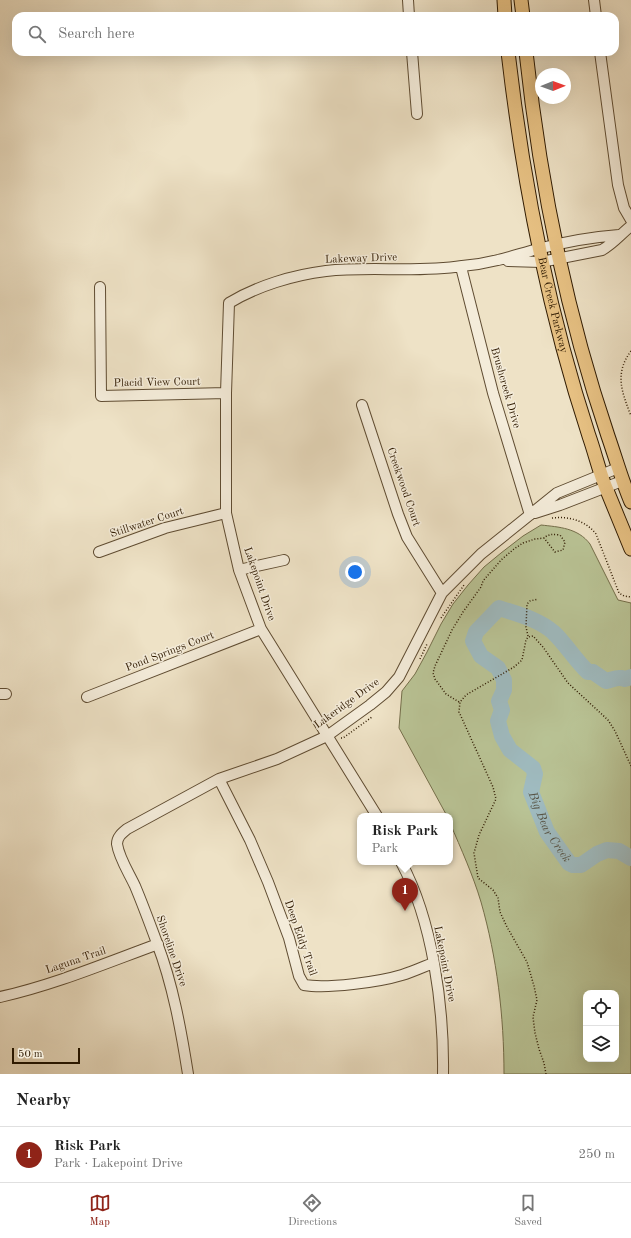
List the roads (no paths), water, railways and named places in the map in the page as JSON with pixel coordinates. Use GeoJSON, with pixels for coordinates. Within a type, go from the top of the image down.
{"type":"FeatureCollection","features":[{"type":"Feature","properties":{"kind":"main road"},"geometry":{"type":"LineString","coordinates":[[504,0],[505,12]]}},
{"type":"Feature","properties":{"kind":"main road"},"geometry":{"type":"LineString","coordinates":[[521,0],[522,12]]}},
{"type":"Feature","properties":{"kind":"main road","name":"Bear Creek Parkway"},"geometry":{"type":"LineString","coordinates":[[509,56],[518,129],[539,248],[552,308],[601,475],[631,549]]}},
{"type":"Feature","properties":{"kind":"main road","name":"Bear Creek Parkway"},"geometry":{"type":"LineString","coordinates":[[526,56],[535,126],[558,260],[584,358],[622,481],[631,502]]}},
{"type":"Feature","properties":{"kind":"street"},"geometry":{"type":"LineString","coordinates":[[408,0],[409,12]]}},
{"type":"Feature","properties":{"kind":"street"},"geometry":{"type":"LineString","coordinates":[[594,0],[596,12]]}},
{"type":"Feature","properties":{"kind":"street"},"geometry":{"type":"LineString","coordinates":[[412,56],[417,114]]}},
{"type":"Feature","properties":{"kind":"street"},"geometry":{"type":"LineString","coordinates":[[601,56],[618,185],[624,208],[631,220]]}},
{"type":"Feature","properties":{"kind":"street","name":"Lakeway Drive"},"geometry":{"type":"LineString","coordinates":[[498,260],[542,262],[602,250],[610,246],[619,235],[631,226]]}},
{"type":"Feature","properties":{"kind":"street","name":"Lakeway Drive"},"geometry":{"type":"LineString","coordinates":[[229,303],[244,294],[294,277],[326,271],[371,269],[413,270],[461,267],[498,260],[539,248],[605,236],[619,235]]}},
{"type":"Feature","properties":{"kind":"street","name":"Brushcreek Drive"},"geometry":{"type":"LineString","coordinates":[[461,267],[493,393],[530,515]]}},
{"type":"Feature","properties":{"kind":"street","name":"Placid View Court"},"geometry":{"type":"LineString","coordinates":[[100,287],[101,396],[226,393]]}},
{"type":"Feature","properties":{"kind":"street","name":"Lakepoint Drive"},"geometry":{"type":"LineString","coordinates":[[229,303],[226,393],[226,514],[239,570],[261,629],[375,813]]}},
{"type":"Feature","properties":{"kind":"street","name":"Creekwood Court"},"geometry":{"type":"LineString","coordinates":[[362,405],[398,514],[408,538],[442,593]]}},
{"type":"Feature","properties":{"kind":"street","name":"Lakeridge Drive"},"geometry":{"type":"LineString","coordinates":[[117,839],[126,829],[219,779],[277,759],[327,736],[386,692],[399,677],[442,593],[482,554],[557,493],[618,468]]}},
{"type":"Feature","properties":{"kind":"street","name":"Lakeridge Drive"},"geometry":{"type":"LineString","coordinates":[[530,515],[622,481]]}},
{"type":"Feature","properties":{"kind":"street","name":"Stillwater Court"},"geometry":{"type":"LineString","coordinates":[[99,552],[165,528],[226,514]]}},
{"type":"Feature","properties":{"kind":"street"},"geometry":{"type":"LineString","coordinates":[[239,570],[284,560]]}},
{"type":"Feature","properties":{"kind":"street","name":"Pond Springs Court"},"geometry":{"type":"LineString","coordinates":[[87,697],[261,629]]}},
{"type":"Feature","properties":{"kind":"street","name":"Deep Eddy Trail"},"geometry":{"type":"LineString","coordinates":[[219,779],[250,840],[268,882],[289,938],[299,976],[304,985],[316,987],[360,983],[400,976],[433,963]]}},
{"type":"Feature","properties":{"kind":"street","name":"Shoreline Drive"},"geometry":{"type":"LineString","coordinates":[[117,839],[119,852],[135,886],[158,944],[180,1025],[188,1074]]}},
{"type":"Feature","properties":{"kind":"street","name":"Lakepoint Drive"},"geometry":{"type":"LineString","coordinates":[[403,865],[410,879],[424,919],[433,963],[441,1012],[443,1074]]}},
{"type":"Feature","properties":{"kind":"street","name":"Laguna Trail"},"geometry":{"type":"LineString","coordinates":[[0,997],[24,992],[60,980],[158,944]]}},
{"type":"Feature","properties":{"kind":"waterway","name":"Big Bear Creek"},"geometry":{"type":"LineString","coordinates":[[631,677],[625,679],[617,678],[606,681],[593,672],[588,672],[558,637],[547,627],[527,617],[499,608],[476,632],[473,641],[481,656],[498,668],[504,680],[504,690],[499,701],[502,710],[498,721],[502,736],[510,750],[533,768],[535,774],[531,792],[547,832],[569,863],[573,865],[581,865],[597,854],[607,850],[619,851],[631,858]]}},
{"type":"Feature","properties":{"kind":"place","name":"Risk Park"},"geometry":{"type":"Point","coordinates":[405,911]}}]}
